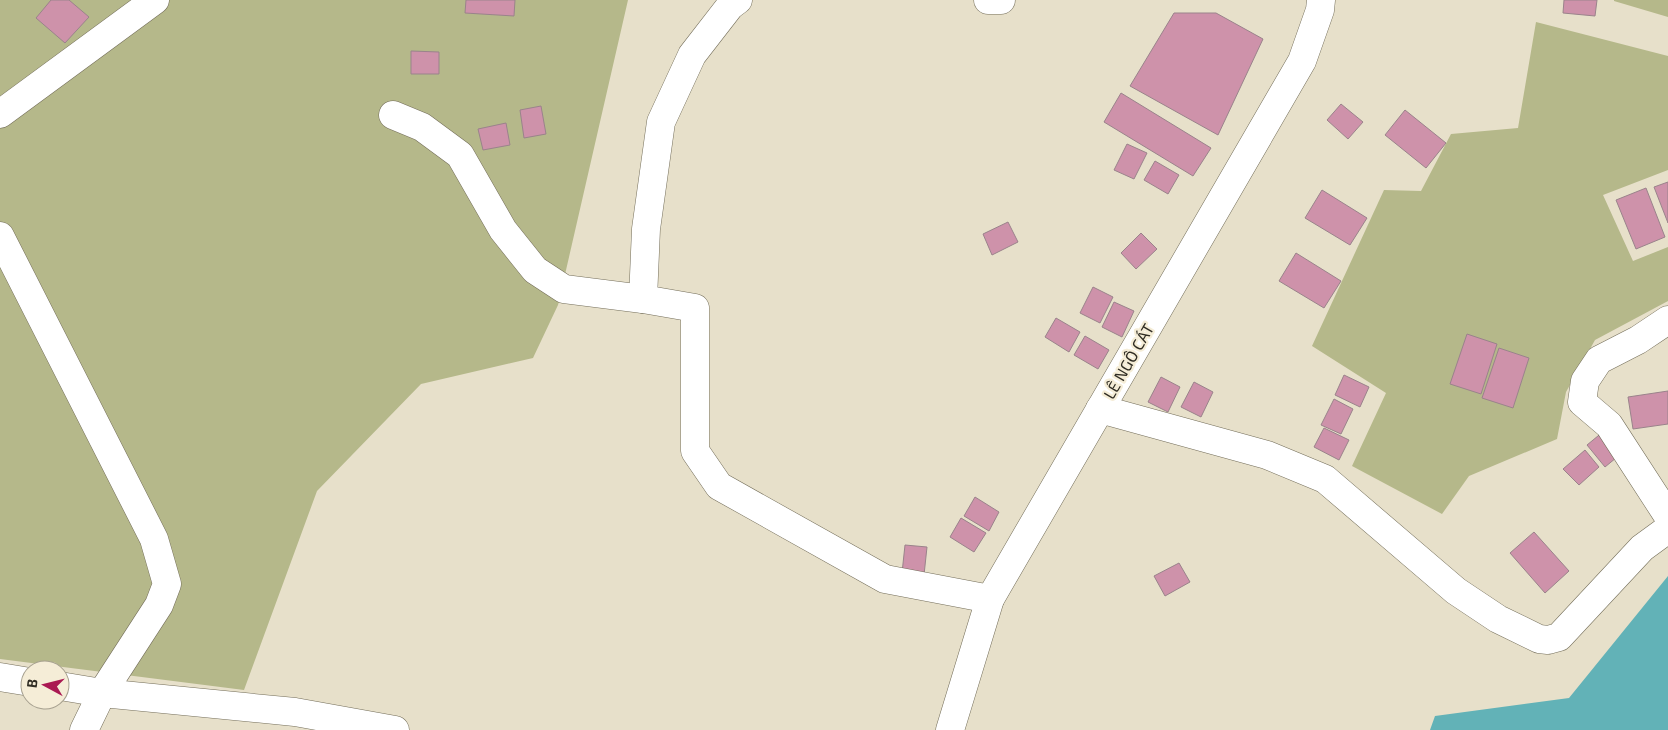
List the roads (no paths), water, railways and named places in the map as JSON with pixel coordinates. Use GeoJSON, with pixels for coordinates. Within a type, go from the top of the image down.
{"type":"FeatureCollection","features":[{"type":"Feature","properties":{"kind":"street"},"geometry":{"type":"LineString","coordinates":[[0,114],[155,0]]}},
{"type":"Feature","properties":{"kind":"street"},"geometry":{"type":"LineString","coordinates":[[643,298],[646,229],[661,122],[692,55],[730,6],[738,0]]}},
{"type":"Feature","properties":{"kind":"street"},"geometry":{"type":"LineString","coordinates":[[988,0],[1001,0]]}},
{"type":"Feature","properties":{"kind":"street","name":"LÊ NGÔ CÁT"},"geometry":{"type":"LineString","coordinates":[[950,730],[990,599],[1302,61],[1320,10],[1321,0]]}},
{"type":"Feature","properties":{"kind":"street"},"geometry":{"type":"LineString","coordinates":[[393,115],[422,127],[460,155],[502,230],[535,270],[564,289],[643,298],[695,308],[695,451],[720,486],[885,579],[990,599]]}},
{"type":"Feature","properties":{"kind":"street"},"geometry":{"type":"LineString","coordinates":[[0,236],[154,539],[167,584],[159,605],[102,693],[84,730]]}},
{"type":"Feature","properties":{"kind":"street"},"geometry":{"type":"LineString","coordinates":[[1668,320],[1638,340],[1599,360],[1585,381],[1582,402],[1609,425],[1668,516]]}},
{"type":"Feature","properties":{"kind":"street"},"geometry":{"type":"LineString","coordinates":[[1100,409],[1268,455],[1325,479],[1456,591],[1498,619],[1539,639],[1548,640],[1560,637],[1642,548],[1668,528]]}},
{"type":"Feature","properties":{"kind":"street"},"geometry":{"type":"LineString","coordinates":[[0,677],[20,680]]}},
{"type":"Feature","properties":{"kind":"street"},"geometry":{"type":"LineString","coordinates":[[70,688],[102,693],[294,712],[395,730]]}},
{"type":"Feature","properties":{"kind":"water"},"geometry":{"type":"Polygon","coordinates":[[[1668,576],[1668,730],[1430,730],[1435,716],[1569,698],[1668,576]]]}}]}
